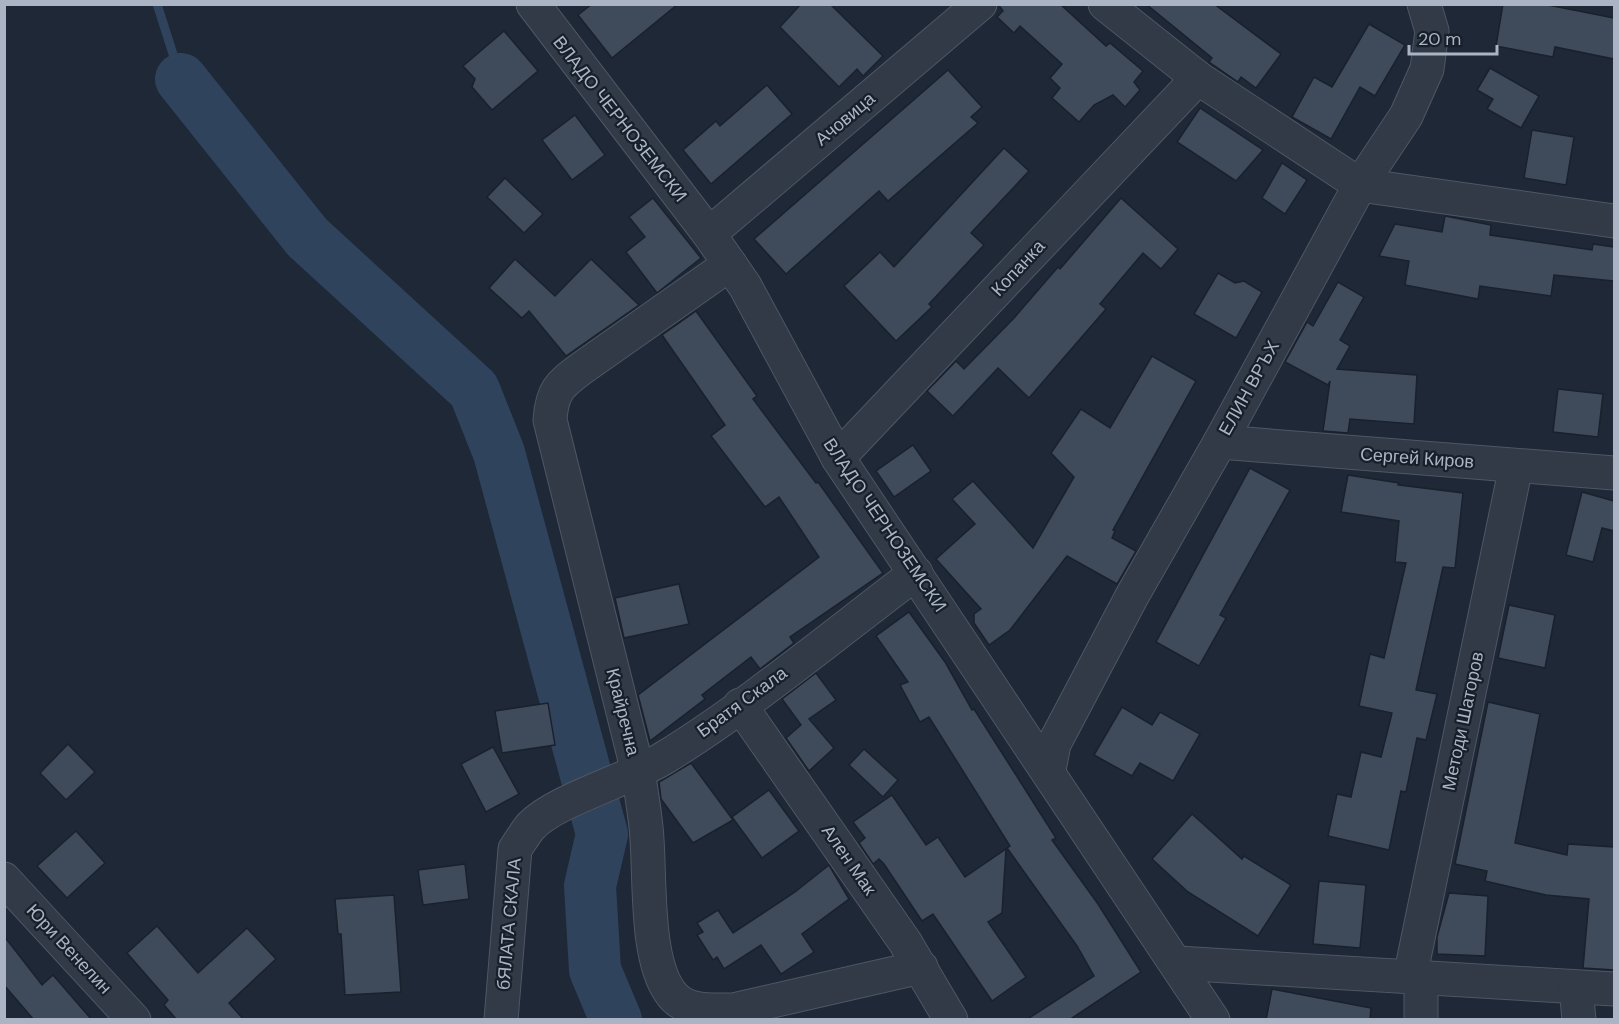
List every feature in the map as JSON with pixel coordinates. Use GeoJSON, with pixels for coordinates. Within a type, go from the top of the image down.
{"type":"FeatureCollection","features":[{"type":"Feature","properties":{"kind":"street","name":"Ачовица"},"geometry":{"type":"LineString","coordinates":[[709,234],[980,4]]}},
{"type":"Feature","properties":{"kind":"street"},"geometry":{"type":"LineString","coordinates":[[1105,4],[1198,78],[1360,185],[1614,221]]}},
{"type":"Feature","properties":{"kind":"street","name":"ЕЛИН ВРЪХ"},"geometry":{"type":"LineString","coordinates":[[1049,770],[1054,744],[1132,596],[1220,442],[1360,185],[1406,116],[1427,69],[1432,31],[1424,4]]}},
{"type":"Feature","properties":{"kind":"street","name":"ВЛАДО ЧЕРНОЗЕМСКИ"},"geometry":{"type":"LineString","coordinates":[[535,5],[709,234],[745,286],[838,458],[1049,770],[1214,1020]]}},
{"type":"Feature","properties":{"kind":"street","name":"Копанка"},"geometry":{"type":"LineString","coordinates":[[838,458],[1198,78]]}},
{"type":"Feature","properties":{"kind":"street","name":"Крайречна"},"geometry":{"type":"LineString","coordinates":[[730,264],[575,374],[561,385],[551,399],[550,420],[646,827],[654,941],[661,974],[671,994],[686,1006],[706,1011],[733,1010],[921,967]]}},
{"type":"Feature","properties":{"kind":"street","name":"Сергей Киров"},"geometry":{"type":"LineString","coordinates":[[1220,442],[1614,473]]}},
{"type":"Feature","properties":{"kind":"street","name":"Методи Шаторов"},"geometry":{"type":"LineString","coordinates":[[1421,1020],[1416,977],[1516,466]]}},
{"type":"Feature","properties":{"kind":"street","name":"Братя Скала"},"geometry":{"type":"LineString","coordinates":[[555,809],[632,775],[664,758],[740,705],[916,573]]}},
{"type":"Feature","properties":{"kind":"street","name":"Ален Мак"},"geometry":{"type":"LineString","coordinates":[[740,705],[921,967],[951,1020]]}},
{"type":"Feature","properties":{"kind":"street","name":"бЯЛАТА СКАЛА"},"geometry":{"type":"LineString","coordinates":[[501,1020],[515,849],[531,826],[555,809]]}},
{"type":"Feature","properties":{"kind":"street","name":"Юри Венелин"},"geometry":{"type":"LineString","coordinates":[[4,879],[134,1020]]}},
{"type":"Feature","properties":{"kind":"street"},"geometry":{"type":"LineString","coordinates":[[1177,963],[1614,989]]}},
{"type":"Feature","properties":{"kind":"street"},"geometry":{"type":"LineString","coordinates":[[1576,987],[1579,1020]]}},
{"type":"Feature","properties":{"kind":"building"},"geometry":{"type":"Polygon","coordinates":[[[592,4],[678,4],[612,58],[578,15],[592,4]]]}},
{"type":"Feature","properties":{"kind":"building"},"geometry":{"type":"Polygon","coordinates":[[[801,4],[830,4],[883,56],[863,76],[857,69],[839,87],[780,27],[801,4]]]}},
{"type":"Feature","properties":{"kind":"building"},"geometry":{"type":"Polygon","coordinates":[[[998,4],[1060,4],[1106,46],[1110,43],[1143,71],[1134,82],[1140,90],[1125,107],[1113,95],[1094,105],[1079,122],[1052,98],[1060,88],[1050,78],[1062,64],[1020,26],[1014,33],[997,17],[1003,11],[998,4]]]}},
{"type":"Feature","properties":{"kind":"building"},"geometry":{"type":"Polygon","coordinates":[[[1146,4],[1214,4],[1281,54],[1256,88],[1241,77],[1238,82],[1209,62],[1212,58],[1146,4]]]}},
{"type":"Feature","properties":{"kind":"building"},"geometry":{"type":"Polygon","coordinates":[[[1503,4],[1543,4],[1614,18],[1614,59],[1555,47],[1553,57],[1496,46],[1503,4]]]}},
{"type":"Feature","properties":{"kind":"building"},"geometry":{"type":"Polygon","coordinates":[[[1369,24],[1405,45],[1375,96],[1360,87],[1331,139],[1292,117],[1314,77],[1332,87],[1369,24]]]}},
{"type":"Feature","properties":{"kind":"building"},"geometry":{"type":"Polygon","coordinates":[[[504,31],[538,71],[492,110],[472,87],[475,79],[463,66],[504,31]]]}},
{"type":"Feature","properties":{"kind":"building"},"geometry":{"type":"Polygon","coordinates":[[[1490,68],[1539,96],[1521,128],[1487,109],[1493,99],[1477,90],[1490,68]]]}},
{"type":"Feature","properties":{"kind":"building"},"geometry":{"type":"Polygon","coordinates":[[[948,70],[982,107],[971,117],[978,123],[888,201],[879,191],[786,274],[754,239],[948,70]]]}},
{"type":"Feature","properties":{"kind":"building"},"geometry":{"type":"Polygon","coordinates":[[[767,85],[792,114],[711,184],[683,150],[716,121],[720,126],[767,85]]]}},
{"type":"Feature","properties":{"kind":"building"},"geometry":{"type":"Polygon","coordinates":[[[1200,108],[1263,150],[1236,181],[1177,142],[1200,108]]]}},
{"type":"Feature","properties":{"kind":"building"},"geometry":{"type":"Polygon","coordinates":[[[575,115],[605,155],[572,180],[542,140],[575,115]]]}},
{"type":"Feature","properties":{"kind":"building"},"geometry":{"type":"Polygon","coordinates":[[[1532,130],[1574,137],[1566,185],[1524,178],[1532,130]]]}},
{"type":"Feature","properties":{"kind":"building"},"geometry":{"type":"Polygon","coordinates":[[[1004,148],[1029,171],[971,233],[984,245],[929,304],[932,307],[896,341],[844,286],[880,252],[894,267],[1004,148]]]}},
{"type":"Feature","properties":{"kind":"building"},"geometry":{"type":"Polygon","coordinates":[[[1282,163],[1307,180],[1285,214],[1262,198],[1282,163]]]}},
{"type":"Feature","properties":{"kind":"building"},"geometry":{"type":"Polygon","coordinates":[[[505,178],[543,214],[524,233],[487,197],[505,178]]]}},
{"type":"Feature","properties":{"kind":"building"},"geometry":{"type":"Polygon","coordinates":[[[653,198],[701,258],[657,293],[626,252],[645,237],[629,217],[653,198]]]}},
{"type":"Feature","properties":{"kind":"building"},"geometry":{"type":"Polygon","coordinates":[[[1121,198],[1178,249],[1161,269],[1143,253],[1100,304],[1106,309],[1029,398],[998,368],[953,416],[927,391],[956,361],[964,369],[1014,318],[1058,267],[1060,269],[1121,198]]]}},
{"type":"Feature","properties":{"kind":"building"},"geometry":{"type":"Polygon","coordinates":[[[1445,216],[1491,225],[1490,235],[1592,250],[1593,244],[1614,247],[1614,281],[1554,275],[1551,296],[1480,286],[1478,299],[1405,285],[1409,261],[1379,256],[1395,224],[1442,232],[1445,216]]]}},
{"type":"Feature","properties":{"kind":"building"},"geometry":{"type":"Polygon","coordinates":[[[515,259],[555,296],[591,259],[639,305],[566,356],[529,311],[522,318],[489,288],[515,259]]]}},
{"type":"Feature","properties":{"kind":"building"},"geometry":{"type":"Polygon","coordinates":[[[1218,273],[1235,283],[1244,281],[1262,292],[1236,338],[1194,314],[1218,273]]]}},
{"type":"Feature","properties":{"kind":"building"},"geometry":{"type":"Polygon","coordinates":[[[1338,282],[1364,297],[1340,340],[1350,346],[1337,369],[1417,375],[1414,424],[1350,419],[1348,433],[1323,431],[1330,381],[1328,385],[1285,362],[1307,322],[1313,326],[1338,282]]]}},
{"type":"Feature","properties":{"kind":"building"},"geometry":{"type":"Polygon","coordinates":[[[696,311],[757,396],[753,399],[816,483],[818,482],[883,573],[790,637],[794,643],[760,669],[751,657],[702,695],[705,699],[650,741],[638,695],[819,557],[779,497],[765,507],[711,436],[725,425],[662,335],[696,311]]]}},
{"type":"Feature","properties":{"kind":"building"},"geometry":{"type":"Polygon","coordinates":[[[1152,356],[1196,381],[1113,530],[1115,531],[1112,538],[1136,551],[1117,584],[1067,556],[1010,630],[989,645],[974,623],[974,614],[981,609],[936,559],[975,524],[952,499],[973,481],[1033,548],[1074,477],[1051,453],[1081,409],[1110,428],[1152,356]]]}},
{"type":"Feature","properties":{"kind":"building"},"geometry":{"type":"Polygon","coordinates":[[[1558,389],[1603,394],[1598,437],[1553,432],[1558,389]]]}},
{"type":"Feature","properties":{"kind":"building"},"geometry":{"type":"Polygon","coordinates":[[[913,445],[931,471],[894,497],[876,471],[913,445]]]}},
{"type":"Feature","properties":{"kind":"building"},"geometry":{"type":"Polygon","coordinates":[[[1250,468],[1290,490],[1220,615],[1226,618],[1199,666],[1156,642],[1250,468]]]}},
{"type":"Feature","properties":{"kind":"building"},"geometry":{"type":"Polygon","coordinates":[[[1348,475],[1399,483],[1398,485],[1463,493],[1455,568],[1443,567],[1416,690],[1437,694],[1426,740],[1417,738],[1406,792],[1401,791],[1389,850],[1328,836],[1337,794],[1351,797],[1361,752],[1381,757],[1392,713],[1359,706],[1370,654],[1384,658],[1406,563],[1395,562],[1399,521],[1341,512],[1348,475]]]}},
{"type":"Feature","properties":{"kind":"building"},"geometry":{"type":"Polygon","coordinates":[[[1582,492],[1614,501],[1614,531],[1602,528],[1593,562],[1566,555],[1582,492]]]}},
{"type":"Feature","properties":{"kind":"building"},"geometry":{"type":"Polygon","coordinates":[[[679,584],[689,624],[624,638],[615,598],[679,584]]]}},
{"type":"Feature","properties":{"kind":"building"},"geometry":{"type":"Polygon","coordinates":[[[1509,605],[1555,615],[1545,668],[1498,658],[1509,605]]]}},
{"type":"Feature","properties":{"kind":"building"},"geometry":{"type":"Polygon","coordinates":[[[909,612],[945,662],[972,710],[974,709],[1056,838],[1052,840],[1098,904],[1141,972],[1069,1020],[1026,1020],[1094,976],[1077,946],[1007,848],[1010,846],[929,717],[920,722],[900,685],[908,682],[876,636],[909,612]]]}},
{"type":"Feature","properties":{"kind":"building"},"geometry":{"type":"Polygon","coordinates":[[[816,673],[836,700],[809,719],[834,748],[809,771],[786,738],[801,725],[782,699],[816,673]]]}},
{"type":"Feature","properties":{"kind":"building"},"geometry":{"type":"Polygon","coordinates":[[[1488,702],[1540,714],[1515,843],[1567,855],[1568,844],[1614,847],[1614,970],[1583,968],[1589,899],[1546,895],[1485,881],[1487,871],[1455,864],[1488,702]]]}},
{"type":"Feature","properties":{"kind":"building"},"geometry":{"type":"Polygon","coordinates":[[[548,703],[555,745],[502,753],[495,711],[548,703]]]}},
{"type":"Feature","properties":{"kind":"building"},"geometry":{"type":"Polygon","coordinates":[[[1122,707],[1152,725],[1160,712],[1200,734],[1173,781],[1140,763],[1132,776],[1094,755],[1122,707]]]}},
{"type":"Feature","properties":{"kind":"building"},"geometry":{"type":"Polygon","coordinates":[[[68,744],[95,772],[66,800],[40,773],[68,744]]]}},
{"type":"Feature","properties":{"kind":"building"},"geometry":{"type":"Polygon","coordinates":[[[493,747],[519,794],[486,812],[461,764],[493,747]]]}},
{"type":"Feature","properties":{"kind":"building"},"geometry":{"type":"Polygon","coordinates":[[[864,749],[898,780],[883,797],[849,765],[864,749]]]}},
{"type":"Feature","properties":{"kind":"building"},"geometry":{"type":"Polygon","coordinates":[[[691,763],[733,820],[693,843],[661,799],[659,782],[691,763]]]}},
{"type":"Feature","properties":{"kind":"building"},"geometry":{"type":"Polygon","coordinates":[[[769,790],[799,831],[762,858],[732,817],[769,790]]]}},
{"type":"Feature","properties":{"kind":"building"},"geometry":{"type":"Polygon","coordinates":[[[892,795],[926,845],[938,837],[965,877],[1006,849],[1002,913],[988,922],[1026,977],[992,1001],[933,914],[922,921],[884,864],[879,859],[873,864],[859,843],[865,838],[853,822],[892,795]]]}},
{"type":"Feature","properties":{"kind":"building"},"geometry":{"type":"Polygon","coordinates":[[[1192,814],[1242,859],[1244,856],[1291,885],[1258,936],[1188,892],[1152,859],[1192,814]]]}},
{"type":"Feature","properties":{"kind":"building"},"geometry":{"type":"Polygon","coordinates":[[[76,831],[105,863],[67,898],[37,866],[76,831]]]}},
{"type":"Feature","properties":{"kind":"building"},"geometry":{"type":"Polygon","coordinates":[[[465,864],[469,899],[423,905],[418,870],[465,864]]]}},
{"type":"Feature","properties":{"kind":"building"},"geometry":{"type":"Polygon","coordinates":[[[829,865],[849,899],[802,934],[814,952],[781,974],[761,945],[724,969],[717,957],[713,960],[697,935],[703,932],[697,923],[718,910],[733,933],[795,892],[829,865]]]}},
{"type":"Feature","properties":{"kind":"building"},"geometry":{"type":"Polygon","coordinates":[[[1319,881],[1366,885],[1360,948],[1313,944],[1319,881]]]}},
{"type":"Feature","properties":{"kind":"building"},"geometry":{"type":"Polygon","coordinates":[[[1449,893],[1488,896],[1485,956],[1437,954],[1437,937],[1449,893]]]}},
{"type":"Feature","properties":{"kind":"building"},"geometry":{"type":"Polygon","coordinates":[[[394,895],[401,992],[345,995],[341,934],[338,934],[335,899],[394,895]]]}},
{"type":"Feature","properties":{"kind":"building"},"geometry":{"type":"Polygon","coordinates":[[[157,926],[198,973],[247,928],[276,959],[229,1003],[244,1020],[177,1020],[164,1005],[168,1000],[127,953],[157,926]]]}},
{"type":"Feature","properties":{"kind":"building"},"geometry":{"type":"Polygon","coordinates":[[[4,936],[42,985],[53,975],[92,1020],[34,1020],[4,985],[4,936]]]}},
{"type":"Feature","properties":{"kind":"building"},"geometry":{"type":"Polygon","coordinates":[[[1272,989],[1371,1008],[1370,1020],[1266,1020],[1272,989]]]}},
{"type":"Feature","properties":{"kind":"waterway"},"geometry":{"type":"LineString","coordinates":[[157,4],[181,79]]}},
{"type":"Feature","properties":{"kind":"waterway"},"geometry":{"type":"LineString","coordinates":[[181,79],[307,237],[474,390],[499,453],[602,834],[590,886],[595,970],[616,1020]]}}]}
